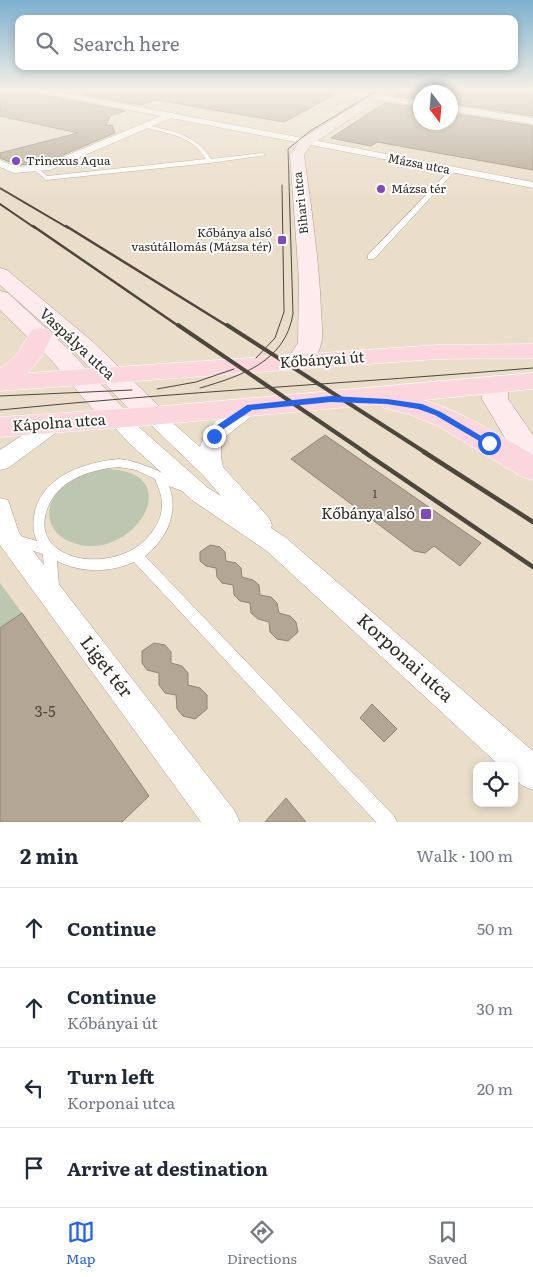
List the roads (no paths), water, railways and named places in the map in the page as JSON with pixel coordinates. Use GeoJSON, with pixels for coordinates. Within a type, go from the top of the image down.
{"type":"FeatureCollection","features":[{"type":"Feature","properties":{"kind":"main road"},"geometry":{"type":"LineString","coordinates":[[0,378],[15,371],[29,360],[36,350],[40,335]]}},
{"type":"Feature","properties":{"kind":"main road","name":"Kőbányai út"},"geometry":{"type":"LineString","coordinates":[[81,377],[438,352],[532,351]]}},
{"type":"Feature","properties":{"kind":"main road"},"geometry":{"type":"LineString","coordinates":[[496,385],[497,376],[501,371],[532,351]]}},
{"type":"Feature","properties":{"kind":"main road"},"geometry":{"type":"LineString","coordinates":[[438,352],[475,370],[496,385]]}},
{"type":"Feature","properties":{"kind":"main road"},"geometry":{"type":"LineString","coordinates":[[0,383],[81,377]]}},
{"type":"Feature","properties":{"kind":"main road"},"geometry":{"type":"LineString","coordinates":[[152,416],[533,381]]}},
{"type":"Feature","properties":{"kind":"main road"},"geometry":{"type":"LineString","coordinates":[[331,399],[387,401],[420,406],[438,414],[533,469]]}},
{"type":"Feature","properties":{"kind":"main road","name":"Kápolna utca"},"geometry":{"type":"LineString","coordinates":[[0,428],[152,416]]}},
{"type":"Feature","properties":{"kind":"street"},"geometry":{"type":"LineString","coordinates":[[0,163],[14,170],[36,169],[55,165],[141,127]]}},
{"type":"Feature","properties":{"kind":"street"},"geometry":{"type":"LineString","coordinates":[[229,127],[306,142],[329,127]]}},
{"type":"Feature","properties":{"kind":"street","name":"Mázsa utca"},"geometry":{"type":"LineString","coordinates":[[306,142],[533,185]]}},
{"type":"Feature","properties":{"kind":"street","name":"Bihari utca"},"geometry":{"type":"LineString","coordinates":[[298,362],[306,353],[310,343],[309,280],[297,155],[306,142]]}},
{"type":"Feature","properties":{"kind":"street","name":"Vaspálya utca"},"geometry":{"type":"LineString","coordinates":[[0,274],[83,346],[152,416]]}},
{"type":"Feature","properties":{"kind":"street","name":"Vaspálya utca"},"geometry":{"type":"LineString","coordinates":[[0,298],[81,377],[117,419]]}},
{"type":"Feature","properties":{"kind":"street"},"geometry":{"type":"LineString","coordinates":[[533,425],[516,398],[496,385],[495,399],[533,456]]}},
{"type":"Feature","properties":{"kind":"street"},"geometry":{"type":"LineString","coordinates":[[212,470],[208,453],[214,436],[219,428],[250,407]]}},
{"type":"Feature","properties":{"kind":"street","name":"Korponai utca"},"geometry":{"type":"LineString","coordinates":[[152,416],[212,470],[276,544],[533,773]]}},
{"type":"Feature","properties":{"kind":"street","name":"Korponai utca"},"geometry":{"type":"LineString","coordinates":[[117,419],[200,494],[276,544]]}},
{"type":"Feature","properties":{"kind":"street"},"geometry":{"type":"LineString","coordinates":[[0,462],[54,424]]}},
{"type":"Feature","properties":{"kind":"street","name":"Liget tér"},"geometry":{"type":"LineString","coordinates":[[0,508],[8,538],[222,822]]}},
{"type":"Feature","properties":{"kind":"lane"},"geometry":{"type":"LineString","coordinates":[[149,127],[193,140],[210,161]]}},
{"type":"Feature","properties":{"kind":"lane"},"geometry":{"type":"LineString","coordinates":[[36,169],[46,178],[262,155]]}},
{"type":"Feature","properties":{"kind":"lane"},"geometry":{"type":"LineString","coordinates":[[371,257],[453,170]]}},
{"type":"Feature","properties":{"kind":"lane"},"geometry":{"type":"LineString","coordinates":[[151,450],[161,478],[168,500],[165,522],[150,547],[137,556],[120,562],[96,565],[75,563],[62,559],[49,550],[41,540],[39,520],[42,509],[57,485],[68,476],[84,469],[131,464],[146,469],[161,478],[200,494]]}},
{"type":"Feature","properties":{"kind":"lane"},"geometry":{"type":"LineString","coordinates":[[8,538],[49,550]]}},
{"type":"Feature","properties":{"kind":"lane"},"geometry":{"type":"LineString","coordinates":[[49,550],[53,598]]}},
{"type":"Feature","properties":{"kind":"lane"},"geometry":{"type":"LineString","coordinates":[[137,556],[388,822]]}},
{"type":"Feature","properties":{"kind":"tram line"},"geometry":{"type":"LineString","coordinates":[[200,388],[231,378],[259,364],[281,344],[288,330],[293,314],[288,149],[316,127]]}},
{"type":"Feature","properties":{"kind":"tram line"},"geometry":{"type":"LineString","coordinates":[[256,358],[275,338],[284,312],[282,185]]}},
{"type":"Feature","properties":{"kind":"tram line"},"geometry":{"type":"LineString","coordinates":[[0,410],[133,398],[533,368]]}},
{"type":"Feature","properties":{"kind":"tram line"},"geometry":{"type":"LineString","coordinates":[[157,389],[196,382],[234,369]]}},
{"type":"Feature","properties":{"kind":"tram line"},"geometry":{"type":"LineString","coordinates":[[0,396],[132,390]]}},
{"type":"Feature","properties":{"kind":"railway"},"geometry":{"type":"LineString","coordinates":[[0,188],[68,228]]}},
{"type":"Feature","properties":{"kind":"railway"},"geometry":{"type":"LineString","coordinates":[[0,204],[35,228]]}},
{"type":"Feature","properties":{"kind":"railway"},"geometry":{"type":"LineString","coordinates":[[33,226],[180,327]]}},
{"type":"Feature","properties":{"kind":"railway"},"geometry":{"type":"LineString","coordinates":[[66,226],[229,327]]}},
{"type":"Feature","properties":{"kind":"railway"},"geometry":{"type":"LineString","coordinates":[[178,325],[366,453]]}},
{"type":"Feature","properties":{"kind":"railway"},"geometry":{"type":"LineString","coordinates":[[227,325],[426,453]]}},
{"type":"Feature","properties":{"kind":"railway"},"geometry":{"type":"LineString","coordinates":[[364,452],[533,567]]}},
{"type":"Feature","properties":{"kind":"railway"},"geometry":{"type":"LineString","coordinates":[[424,452],[533,522]]}},
{"type":"Feature","properties":{"kind":"place","name":"Trinexus Aqua"},"geometry":{"type":"Point","coordinates":[16,161]}},
{"type":"Feature","properties":{"kind":"place","name":"Mázsa tér"},"geometry":{"type":"Point","coordinates":[381,189]}},
{"type":"Feature","properties":{"kind":"place","name":"Kőbánya alsó vasútállomás (Mázsa tér)"},"geometry":{"type":"Point","coordinates":[282,240]}},
{"type":"Feature","properties":{"kind":"place","name":"Kőbánya alsó"},"geometry":{"type":"Point","coordinates":[426,514]}}]}
